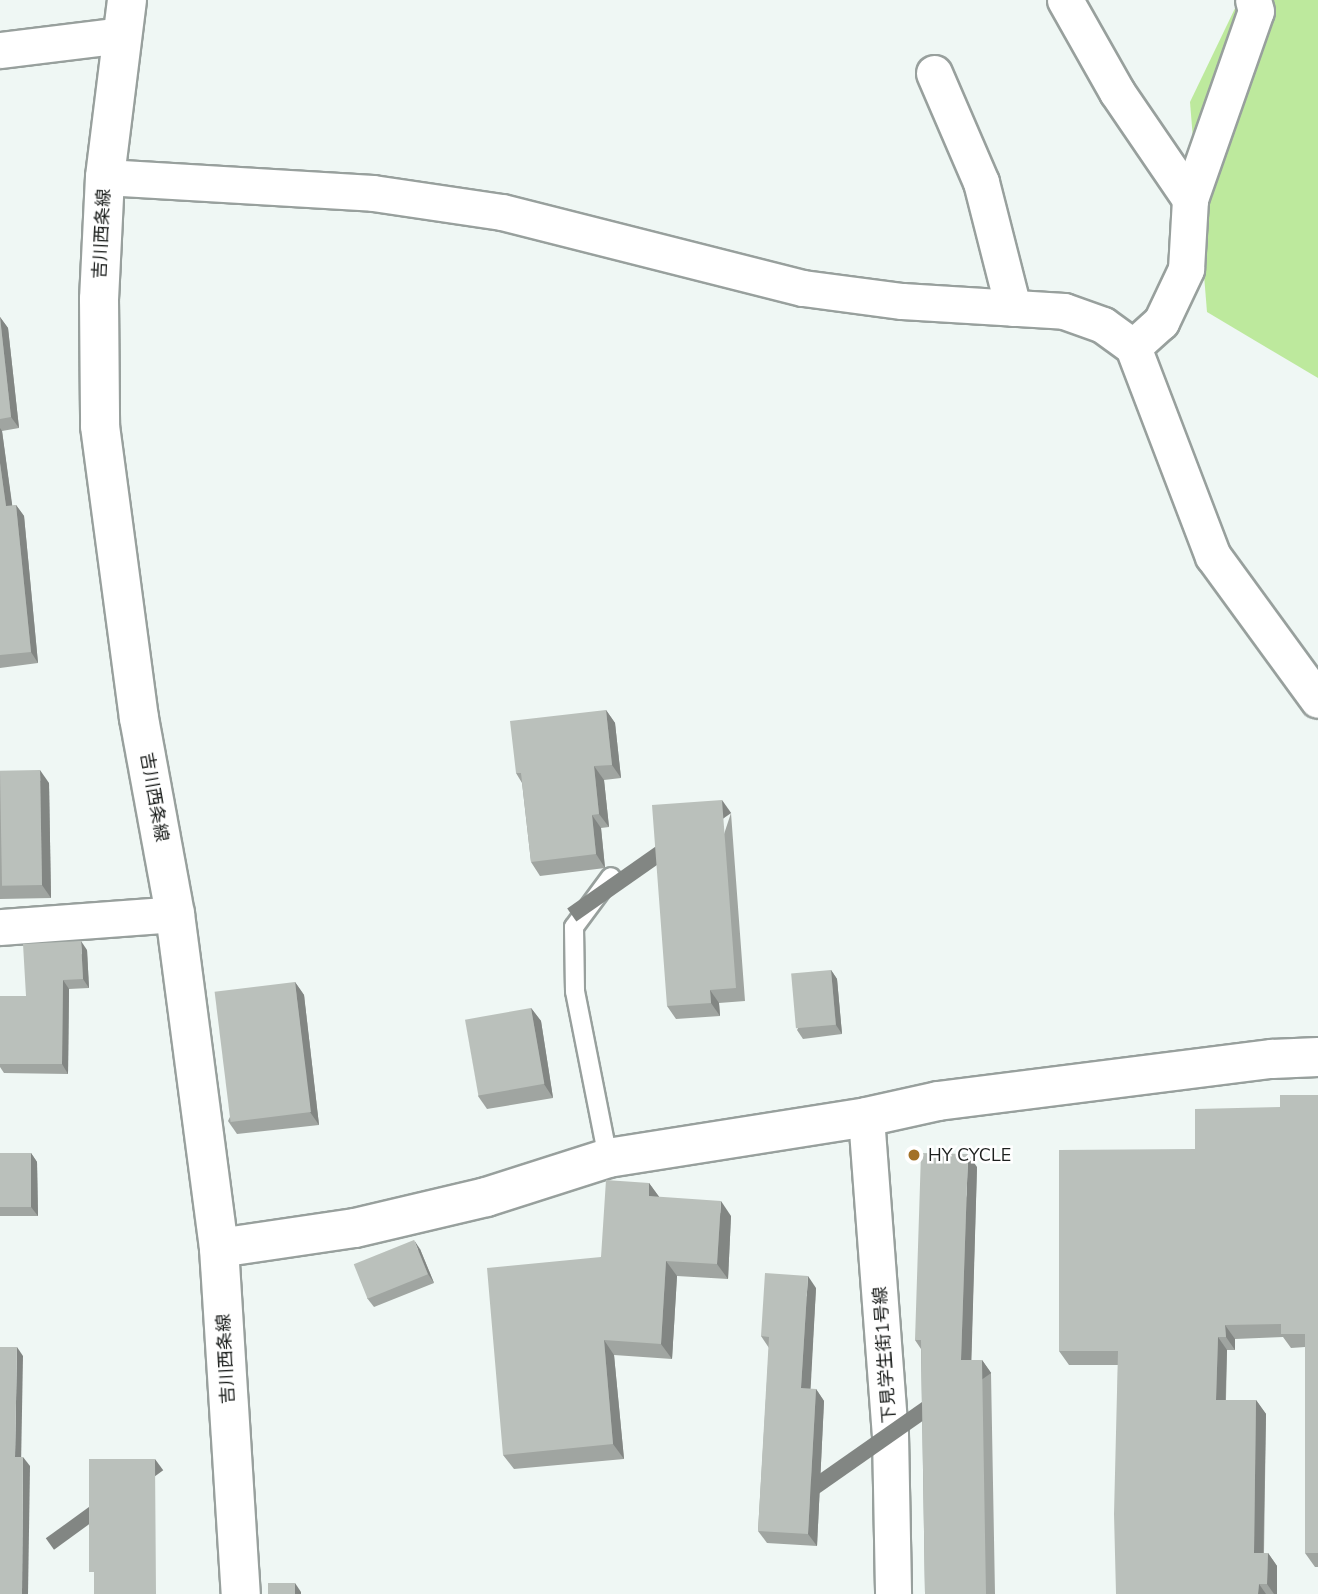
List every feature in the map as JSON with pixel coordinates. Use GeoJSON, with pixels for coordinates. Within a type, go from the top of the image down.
{"type":"FeatureCollection","features":[{"type":"Feature","properties":{"kind":"main road","name":"吉川西条線"},"geometry":{"type":"LineString","coordinates":[[124,18],[105,177],[99,299],[100,426],[139,718],[175,914],[219,1248],[241,1594]]}},
{"type":"Feature","properties":{"kind":"main road"},"geometry":{"type":"LineString","coordinates":[[219,1248],[355,1228],[486,1196],[608,1158],[866,1117],[937,1101],[1272,1059],[1318,1056]]}},
{"type":"Feature","properties":{"kind":"street"},"geometry":{"type":"LineString","coordinates":[[1065,0],[1116,92],[1190,199]]}},
{"type":"Feature","properties":{"kind":"street"},"geometry":{"type":"LineString","coordinates":[[1133,347],[1161,322],[1186,269],[1190,199],[1256,11],[1253,0]]}},
{"type":"Feature","properties":{"kind":"street"},"geometry":{"type":"LineString","coordinates":[[0,50],[124,18]]}},
{"type":"Feature","properties":{"kind":"street"},"geometry":{"type":"LineString","coordinates":[[934,73],[981,182],[1013,308]]}},
{"type":"Feature","properties":{"kind":"street"},"geometry":{"type":"LineString","coordinates":[[105,177],[292,186],[386,194],[502,212],[803,288],[902,301],[1064,312],[1103,325],[1133,347],[1213,556],[1318,700]]}},
{"type":"Feature","properties":{"kind":"street"},"geometry":{"type":"LineString","coordinates":[[0,927],[175,914]]}},
{"type":"Feature","properties":{"kind":"street","name":"下見学生街1号線"},"geometry":{"type":"LineString","coordinates":[[866,1117],[890,1434],[893,1594]]}},
{"type":"Feature","properties":{"kind":"lane"},"geometry":{"type":"LineString","coordinates":[[608,1158],[575,991],[574,927],[611,877]]}},
{"type":"Feature","properties":{"kind":"green space"},"geometry":{"type":"Polygon","coordinates":[[[1239,0],[1318,0],[1318,378],[1207,312],[1190,102],[1239,0]]]}},
{"type":"Feature","properties":{"kind":"building"},"geometry":{"type":"Polygon","coordinates":[[[0,317],[11,417],[0,419],[0,317]]]}},
{"type":"Feature","properties":{"kind":"building"},"geometry":{"type":"Polygon","coordinates":[[[0,463],[6,506],[16,505],[31,652],[0,655],[0,463]]]}},
{"type":"Feature","properties":{"kind":"building"},"geometry":{"type":"Polygon","coordinates":[[[606,710],[612,765],[594,766],[599,814],[592,815],[596,854],[531,862],[521,773],[516,773],[510,721],[606,710]]]}},
{"type":"Feature","properties":{"kind":"building"},"geometry":{"type":"Polygon","coordinates":[[[40,770],[42,885],[2,886],[0,771],[40,770]]]}},
{"type":"Feature","properties":{"kind":"building"},"geometry":{"type":"Polygon","coordinates":[[[722,800],[736,988],[710,990],[711,1003],[667,1006],[652,805],[722,800]]]}},
{"type":"Feature","properties":{"kind":"building"},"geometry":{"type":"Polygon","coordinates":[[[81,941],[83,979],[63,980],[62,1064],[0,1064],[0,996],[26,996],[23,944],[81,941]]]}},
{"type":"Feature","properties":{"kind":"building"},"geometry":{"type":"Polygon","coordinates":[[[831,970],[836,1025],[796,1028],[791,973],[831,970]]]}},
{"type":"Feature","properties":{"kind":"building"},"geometry":{"type":"Polygon","coordinates":[[[295,982],[311,1112],[231,1122],[215,992],[295,982]]]}},
{"type":"Feature","properties":{"kind":"building"},"geometry":{"type":"Polygon","coordinates":[[[531,1008],[544,1084],[478,1095],[465,1020],[531,1008]]]}},
{"type":"Feature","properties":{"kind":"building"},"geometry":{"type":"Polygon","coordinates":[[[1280,1095],[1318,1095],[1318,1553],[1305,1553],[1305,1334],[1281,1334],[1281,1324],[1225,1325],[1226,1337],[1218,1337],[1216,1400],[1256,1400],[1254,1553],[1268,1553],[1267,1584],[1259,1584],[1258,1594],[1116,1594],[1114,1514],[1118,1351],[1059,1351],[1059,1150],[1195,1149],[1195,1109],[1280,1107],[1280,1095]]]}},
{"type":"Feature","properties":{"kind":"building"},"geometry":{"type":"Polygon","coordinates":[[[0,1153],[31,1153],[31,1207],[0,1207],[0,1153]]]}},
{"type":"Feature","properties":{"kind":"building"},"geometry":{"type":"Polygon","coordinates":[[[921,1153],[968,1154],[961,1360],[982,1360],[986,1594],[925,1594],[921,1340],[915,1340],[921,1153]]]}},
{"type":"Feature","properties":{"kind":"building"},"geometry":{"type":"Polygon","coordinates":[[[606,1180],[649,1183],[649,1196],[721,1201],[717,1264],[666,1261],[661,1344],[604,1340],[613,1444],[503,1455],[487,1268],[601,1257],[606,1180]]]}},
{"type":"Feature","properties":{"kind":"building"},"geometry":{"type":"Polygon","coordinates":[[[414,1240],[428,1274],[368,1299],[354,1264],[414,1240]]]}},
{"type":"Feature","properties":{"kind":"building"},"geometry":{"type":"Polygon","coordinates":[[[765,1273],[808,1276],[801,1388],[816,1389],[808,1534],[758,1531],[769,1337],[761,1336],[765,1273]]]}},
{"type":"Feature","properties":{"kind":"building"},"geometry":{"type":"Polygon","coordinates":[[[0,1347],[17,1347],[15,1457],[23,1457],[22,1594],[0,1594],[0,1347]]]}},
{"type":"Feature","properties":{"kind":"building"},"geometry":{"type":"Polygon","coordinates":[[[89,1459],[155,1459],[156,1594],[94,1594],[94,1572],[89,1572],[89,1459]]]}},
{"type":"Feature","properties":{"kind":"building"},"geometry":{"type":"Polygon","coordinates":[[[268,1583],[295,1583],[295,1594],[268,1594],[268,1583]]]}},
{"type":"Feature","properties":{"kind":"place","name":"HY CYCLE"},"geometry":{"type":"Point","coordinates":[914,1155]}}]}
